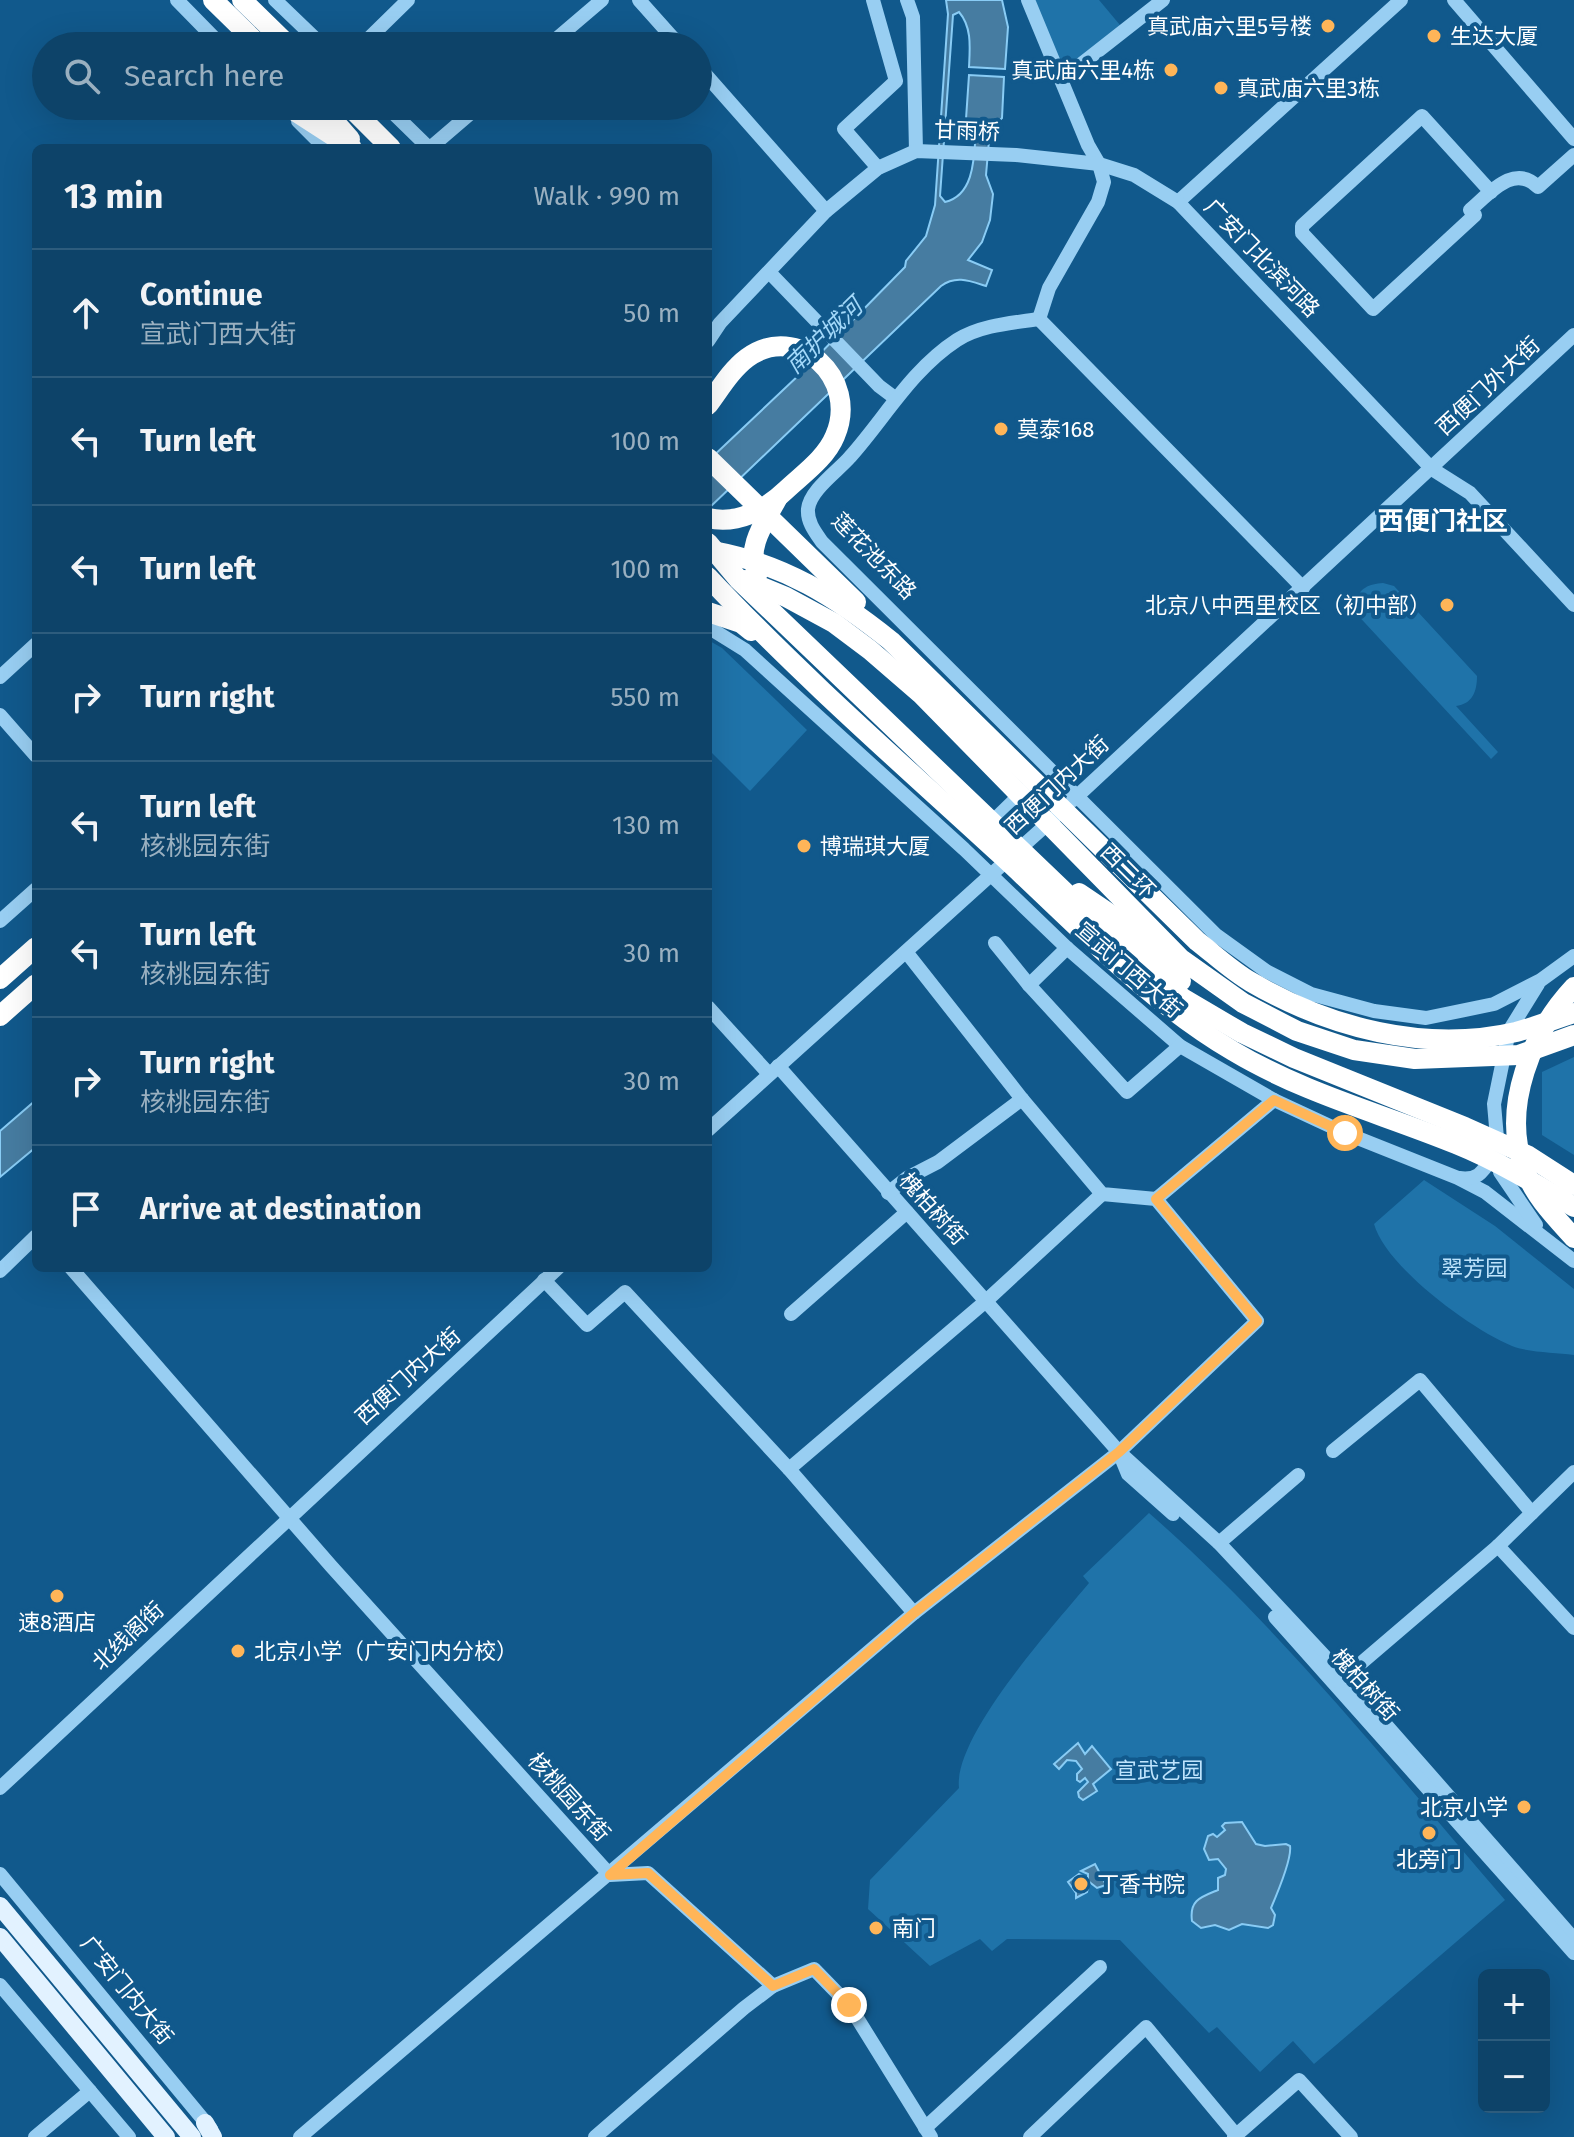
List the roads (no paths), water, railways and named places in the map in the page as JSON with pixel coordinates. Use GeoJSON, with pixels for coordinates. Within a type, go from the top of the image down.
{"type":"FeatureCollection","features":[{"type":"Feature","properties":{"kind":"highway"},"geometry":{"type":"LineString","coordinates":[[213,0],[246,32]]}},
{"type":"Feature","properties":{"kind":"highway"},"geometry":{"type":"LineString","coordinates":[[242,0],[275,32]]}},
{"type":"Feature","properties":{"kind":"highway"},"geometry":{"type":"LineString","coordinates":[[307,120],[346,144]]}},
{"type":"Feature","properties":{"kind":"highway"},"geometry":{"type":"LineString","coordinates":[[334,120],[355,144]]}},
{"type":"Feature","properties":{"kind":"highway"},"geometry":{"type":"LineString","coordinates":[[363,120],[387,144]]}},
{"type":"Feature","properties":{"kind":"highway"},"geometry":{"type":"LineString","coordinates":[[370,120],[387,144]]}},
{"type":"Feature","properties":{"kind":"highway"},"geometry":{"type":"LineString","coordinates":[[712,399],[734,369],[749,356],[764,349],[779,347],[796,350],[812,356],[832,374],[840,392],[840,420],[830,447],[758,520],[753,565],[772,596],[881,714]]}},
{"type":"Feature","properties":{"kind":"highway"},"geometry":{"type":"LineString","coordinates":[[712,462],[852,597],[891,641]]}},
{"type":"Feature","properties":{"kind":"highway"},"geometry":{"type":"LineString","coordinates":[[712,519],[758,520]]}},
{"type":"Feature","properties":{"kind":"highway"},"geometry":{"type":"LineString","coordinates":[[712,548],[739,580],[881,714]]}},
{"type":"Feature","properties":{"kind":"highway","name":"西二环"},"geometry":{"type":"LineString","coordinates":[[712,551],[760,562],[808,584],[848,607],[891,641],[1197,941],[1249,981],[1304,1009],[1362,1028],[1416,1039],[1462,1039],[1515,1032],[1574,1013]]}},
{"type":"Feature","properties":{"kind":"highway","name":"西二环"},"geometry":{"type":"LineString","coordinates":[[712,575],[745,580],[786,597],[834,623],[870,650],[922,695],[1181,959],[1243,1003],[1297,1031],[1354,1050],[1415,1059],[1519,1055],[1574,1035]]}},
{"type":"Feature","properties":{"kind":"highway","name":"宣武门西大街"},"geometry":{"type":"LineString","coordinates":[[712,578],[792,663],[1121,970],[1174,1012],[1232,1051],[1295,1085],[1458,1144],[1521,1175],[1574,1207]]}},
{"type":"Feature","properties":{"kind":"highway"},"geometry":{"type":"LineString","coordinates":[[712,613],[741,623],[792,663]]}},
{"type":"Feature","properties":{"kind":"highway","name":"宣武门西大街"},"geometry":{"type":"LineString","coordinates":[[881,714],[1047,875],[1116,918],[1192,992],[1242,1033],[1294,1058],[1515,1150],[1574,1185]]}},
{"type":"Feature","properties":{"kind":"highway"},"geometry":{"type":"LineString","coordinates":[[0,979],[32,951]]}},
{"type":"Feature","properties":{"kind":"highway"},"geometry":{"type":"LineString","coordinates":[[1574,987],[1559,1003],[1526,1063],[1519,1094],[1517,1126],[1524,1168],[1544,1205],[1574,1238]]}},
{"type":"Feature","properties":{"kind":"highway"},"geometry":{"type":"LineString","coordinates":[[0,1016],[32,988]]}},
{"type":"Feature","properties":{"kind":"main road","name":"广安门内大街"},"geometry":{"type":"LineString","coordinates":[[0,1906],[129,2062],[207,2134]]}},
{"type":"Feature","properties":{"kind":"main road"},"geometry":{"type":"LineString","coordinates":[[0,1937],[166,2137]]}},
{"type":"Feature","properties":{"kind":"street"},"geometry":{"type":"LineString","coordinates":[[177,0],[208,32]]}},
{"type":"Feature","properties":{"kind":"street"},"geometry":{"type":"LineString","coordinates":[[275,0],[308,32]]}},
{"type":"Feature","properties":{"kind":"street"},"geometry":{"type":"LineString","coordinates":[[375,32],[408,0]]}},
{"type":"Feature","properties":{"kind":"street"},"geometry":{"type":"LineString","coordinates":[[564,32],[602,0]]}},
{"type":"Feature","properties":{"kind":"street"},"geometry":{"type":"LineString","coordinates":[[639,0],[668,32]]}},
{"type":"Feature","properties":{"kind":"street"},"geometry":{"type":"LineString","coordinates":[[873,0],[896,81],[844,129],[878,168]]}},
{"type":"Feature","properties":{"kind":"street"},"geometry":{"type":"LineString","coordinates":[[712,335],[826,211],[878,168],[916,151],[913,17],[907,0]]}},
{"type":"Feature","properties":{"kind":"street"},"geometry":{"type":"LineString","coordinates":[[1028,0],[1104,182],[1098,202],[1049,288],[1039,319],[1303,588]]}},
{"type":"Feature","properties":{"kind":"street"},"geometry":{"type":"LineString","coordinates":[[1061,80],[1163,0]]}},
{"type":"Feature","properties":{"kind":"street"},"geometry":{"type":"LineString","coordinates":[[1178,202],[1401,0]]}},
{"type":"Feature","properties":{"kind":"street"},"geometry":{"type":"LineString","coordinates":[[1454,0],[1574,139]]}},
{"type":"Feature","properties":{"kind":"street"},"geometry":{"type":"LineString","coordinates":[[712,82],[826,211]]}},
{"type":"Feature","properties":{"kind":"street"},"geometry":{"type":"LineString","coordinates":[[1491,192],[1422,116],[1302,226],[1302,233],[1373,309],[1491,192],[1515,177],[1530,178],[1538,187],[1574,155]]}},
{"type":"Feature","properties":{"kind":"street"},"geometry":{"type":"LineString","coordinates":[[298,120],[321,144]]}},
{"type":"Feature","properties":{"kind":"street"},"geometry":{"type":"LineString","coordinates":[[401,120],[426,144]]}},
{"type":"Feature","properties":{"kind":"street"},"geometry":{"type":"LineString","coordinates":[[435,144],[463,120]]}},
{"type":"Feature","properties":{"kind":"street","name":"甘雨桥"},"geometry":{"type":"LineString","coordinates":[[916,151],[1016,155]]}},
{"type":"Feature","properties":{"kind":"street","name":"广安门北滨河路"},"geometry":{"type":"LineString","coordinates":[[1016,155],[1099,164],[1134,175],[1178,202],[1432,469],[1470,493],[1574,605]]}},
{"type":"Feature","properties":{"kind":"street"},"geometry":{"type":"LineString","coordinates":[[712,316],[756,275],[769,272]]}},
{"type":"Feature","properties":{"kind":"street"},"geometry":{"type":"LineString","coordinates":[[769,272],[879,386],[895,398]]}},
{"type":"Feature","properties":{"kind":"street","name":"莲花池东路"},"geometry":{"type":"LineString","coordinates":[[1039,319],[997,325],[959,339],[931,361],[895,398],[851,456],[814,495],[808,508],[811,526],[822,542],[1049,768]]}},
{"type":"Feature","properties":{"kind":"street","name":"西便门外大街"},"geometry":{"type":"LineString","coordinates":[[1432,469],[1574,335]]}},
{"type":"Feature","properties":{"kind":"street","name":"西便门内大街"},"geometry":{"type":"LineString","coordinates":[[712,1126],[907,953],[1432,469]]}},
{"type":"Feature","properties":{"kind":"street","name":"宣武门西大街"},"geometry":{"type":"LineString","coordinates":[[712,629],[745,650],[964,849],[1067,948],[1180,1046],[1274,1100],[1485,1192],[1574,1261]]}},
{"type":"Feature","properties":{"kind":"street"},"geometry":{"type":"LineString","coordinates":[[0,677],[32,648]]}},
{"type":"Feature","properties":{"kind":"street"},"geometry":{"type":"LineString","coordinates":[[0,715],[32,751]]}},
{"type":"Feature","properties":{"kind":"street"},"geometry":{"type":"LineString","coordinates":[[964,849],[1049,768]]}},
{"type":"Feature","properties":{"kind":"street","name":"宣武门西大街"},"geometry":{"type":"LineString","coordinates":[[1049,768],[1216,935],[1266,971],[1311,994],[1374,1011],[1426,1018],[1494,1004],[1541,980],[1574,956]]}},
{"type":"Feature","properties":{"kind":"street"},"geometry":{"type":"LineString","coordinates":[[0,921],[32,893]]}},
{"type":"Feature","properties":{"kind":"street"},"geometry":{"type":"LineString","coordinates":[[995,943],[1029,985],[1127,1092],[1180,1046]]}},
{"type":"Feature","properties":{"kind":"street"},"geometry":{"type":"LineString","coordinates":[[1029,985],[1067,948]]}},
{"type":"Feature","properties":{"kind":"street"},"geometry":{"type":"LineString","coordinates":[[300,2137],[914,1613],[1119,1452],[1257,1321],[1156,1199],[1102,1194],[1022,1099],[907,953]]}},
{"type":"Feature","properties":{"kind":"street","name":"宣武门西大街"},"geometry":{"type":"LineString","coordinates":[[1541,980],[1519,1012],[1506,1042],[1494,1104],[1500,1172],[1544,1236]]}},
{"type":"Feature","properties":{"kind":"street","name":"槐柏树街"},"geometry":{"type":"LineString","coordinates":[[712,1011],[774,1070],[907,1212],[1119,1452],[1219,1543],[1574,1953]]}},
{"type":"Feature","properties":{"kind":"street"},"geometry":{"type":"LineString","coordinates":[[888,1193],[907,1178],[938,1162],[1022,1099]]}},
{"type":"Feature","properties":{"kind":"street"},"geometry":{"type":"LineString","coordinates":[[1156,1199],[1274,1100]]}},
{"type":"Feature","properties":{"kind":"street"},"geometry":{"type":"LineString","coordinates":[[1458,1178],[1471,1180],[1479,1177],[1498,1150]]}},
{"type":"Feature","properties":{"kind":"street"},"geometry":{"type":"LineString","coordinates":[[789,1469],[986,1301],[1102,1194]]}},
{"type":"Feature","properties":{"kind":"street"},"geometry":{"type":"LineString","coordinates":[[791,1314],[907,1212]]}},
{"type":"Feature","properties":{"kind":"street"},"geometry":{"type":"LineString","coordinates":[[0,1271],[32,1240]]}},
{"type":"Feature","properties":{"kind":"street","name":"核桃园东街"},"geometry":{"type":"LineString","coordinates":[[74,1272],[288,1517],[610,1875],[648,1873],[773,1986]]}},
{"type":"Feature","properties":{"kind":"street","name":"西便门内大街"},"geometry":{"type":"LineString","coordinates":[[288,1517],[553,1272]]}},
{"type":"Feature","properties":{"kind":"street"},"geometry":{"type":"LineString","coordinates":[[544,1280],[587,1325],[625,1292],[789,1469],[914,1613]]}},
{"type":"Feature","properties":{"kind":"street"},"geometry":{"type":"LineString","coordinates":[[1333,1451],[1420,1380],[1532,1513]]}},
{"type":"Feature","properties":{"kind":"street","name":"槐柏树街"},"geometry":{"type":"LineString","coordinates":[[1119,1452],[1128,1474],[1223,1559],[1340,1681],[1574,1939]]}},
{"type":"Feature","properties":{"kind":"street"},"geometry":{"type":"LineString","coordinates":[[1340,1681],[1498,1546],[1574,1472]]}},
{"type":"Feature","properties":{"kind":"street"},"geometry":{"type":"LineString","coordinates":[[1219,1543],[1298,1475]]}},
{"type":"Feature","properties":{"kind":"street","name":"北线阁街"},"geometry":{"type":"LineString","coordinates":[[0,1788],[288,1517]]}},
{"type":"Feature","properties":{"kind":"street"},"geometry":{"type":"LineString","coordinates":[[1498,1546],[1574,1628]]}},
{"type":"Feature","properties":{"kind":"street","name":"广安门内大街"},"geometry":{"type":"LineString","coordinates":[[0,1874],[207,2134]]}},
{"type":"Feature","properties":{"kind":"street"},"geometry":{"type":"LineString","coordinates":[[595,2137],[744,2008],[773,1986],[814,1969],[849,2005],[928,2132],[1100,1967]]}},
{"type":"Feature","properties":{"kind":"street"},"geometry":{"type":"LineString","coordinates":[[0,1985],[129,2137]]}},
{"type":"Feature","properties":{"kind":"street"},"geometry":{"type":"LineString","coordinates":[[1030,2137],[1146,2027],[1235,2136],[1299,2080],[1351,2137]]}},
{"type":"Feature","properties":{"kind":"street"},"geometry":{"type":"LineString","coordinates":[[35,2137],[90,2091]]}},
{"type":"Feature","properties":{"kind":"place","name":"真武庙六里5号楼"},"geometry":{"type":"Point","coordinates":[1328,26]}},
{"type":"Feature","properties":{"kind":"place","name":"生达大厦"},"geometry":{"type":"Point","coordinates":[1434,36]}},
{"type":"Feature","properties":{"kind":"place","name":"真武庙六里4栋"},"geometry":{"type":"Point","coordinates":[1171,70]}},
{"type":"Feature","properties":{"kind":"place","name":"真武庙六里3栋"},"geometry":{"type":"Point","coordinates":[1221,88]}},
{"type":"Feature","properties":{"kind":"place","name":"莫泰168"},"geometry":{"type":"Point","coordinates":[1001,429]}},
{"type":"Feature","properties":{"kind":"place","name":"北京八中西里校区（初中部）"},"geometry":{"type":"Point","coordinates":[1447,605]}},
{"type":"Feature","properties":{"kind":"place","name":"博瑞琪大厦"},"geometry":{"type":"Point","coordinates":[804,846]}},
{"type":"Feature","properties":{"kind":"place","name":"速8酒店"},"geometry":{"type":"Point","coordinates":[57,1596]}},
{"type":"Feature","properties":{"kind":"place","name":"北京小学（广安门内分校）"},"geometry":{"type":"Point","coordinates":[238,1651]}},
{"type":"Feature","properties":{"kind":"place","name":"北京小学"},"geometry":{"type":"Point","coordinates":[1524,1807]}},
{"type":"Feature","properties":{"kind":"place","name":"北旁门"},"geometry":{"type":"Point","coordinates":[1429,1833]}},
{"type":"Feature","properties":{"kind":"place","name":"丁香书院"},"geometry":{"type":"Point","coordinates":[1081,1884]}},
{"type":"Feature","properties":{"kind":"place","name":"南门"},"geometry":{"type":"Point","coordinates":[876,1928]}},
{"type":"Feature","properties":{"kind":"district","name":"西便门社区"},"geometry":{"type":"Point","coordinates":[1443,521]}},
{"type":"Feature","properties":{"kind":"water label","name":"南护城河"},"geometry":{"type":"Point","coordinates":[824,336]}},
{"type":"Feature","properties":{"kind":"park label","name":"翠芳园"},"geometry":{"type":"Point","coordinates":[1474,1268]}},
{"type":"Feature","properties":{"kind":"park label","name":"宣武艺园"},"geometry":{"type":"Point","coordinates":[1159,1770]}}]}
